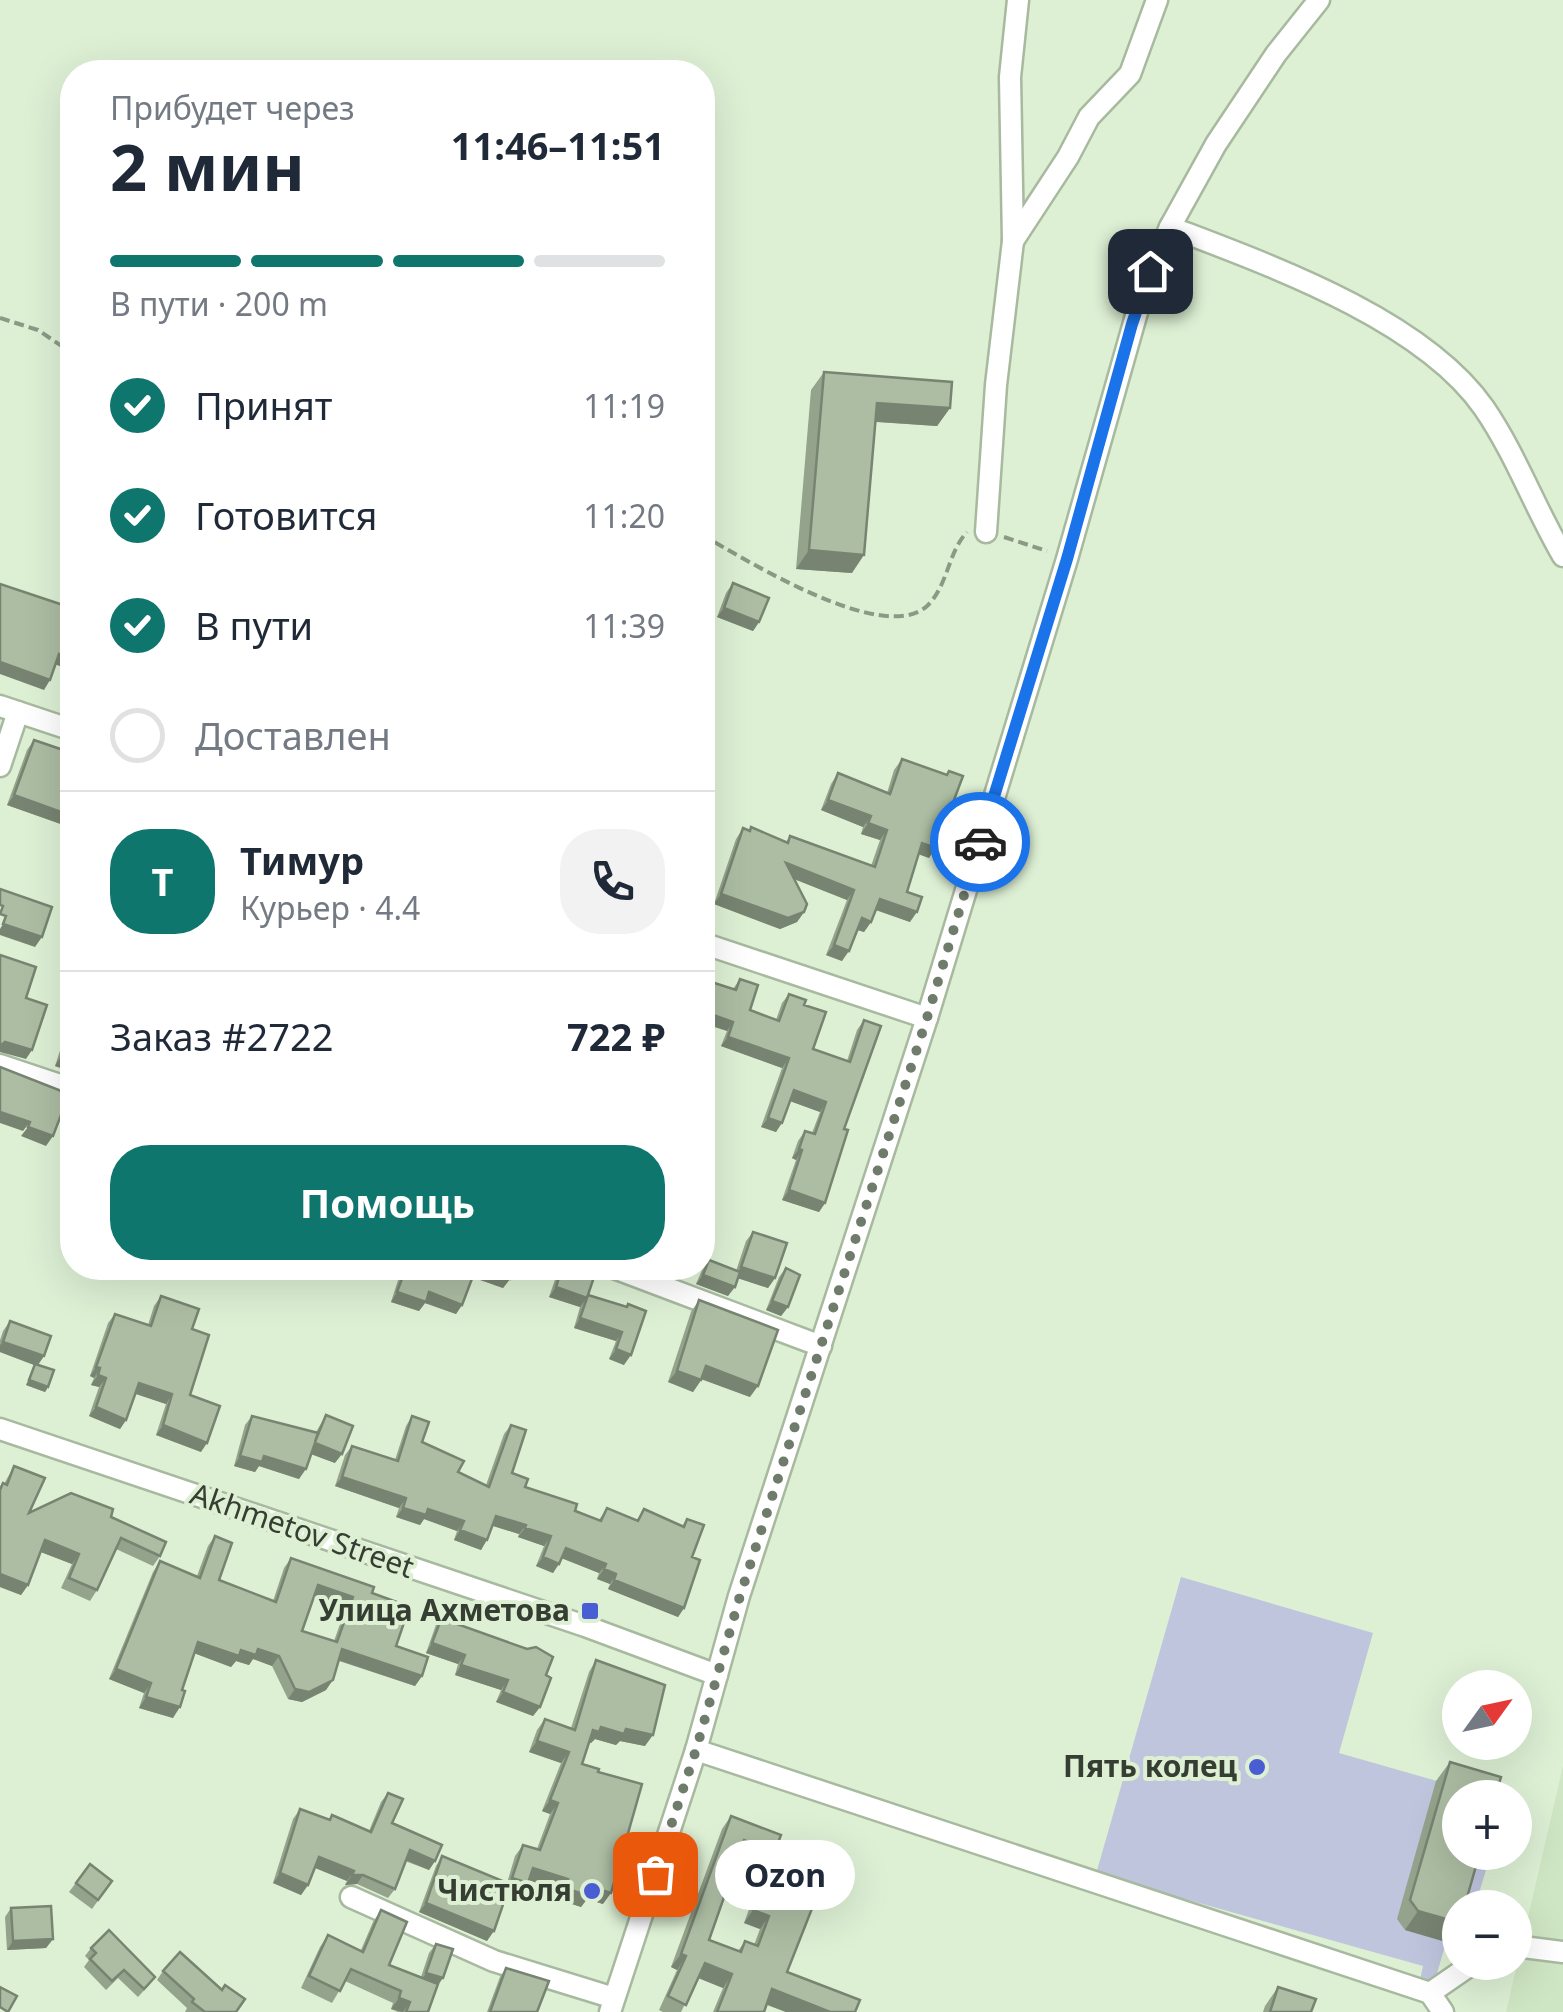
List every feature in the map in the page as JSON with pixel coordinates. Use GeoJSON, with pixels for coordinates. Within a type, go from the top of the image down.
{"type":"FeatureCollection","features":[{"type":"Feature","properties":{"kind":"street"},"geometry":{"type":"LineString","coordinates":[[986,532],[996,385],[1013,242],[1010,77],[1018,0]]}},
{"type":"Feature","properties":{"kind":"street"},"geometry":{"type":"LineString","coordinates":[[1013,242],[1089,118],[1130,74],[1157,0]]}},
{"type":"Feature","properties":{"kind":"street"},"geometry":{"type":"LineString","coordinates":[[351,1897],[494,1961],[612,2005],[927,1018],[1067,559],[1132,324],[1170,227],[1242,103],[1318,0]]}},
{"type":"Feature","properties":{"kind":"street"},"geometry":{"type":"LineString","coordinates":[[1170,227],[1272,267],[1384,322],[1426,348],[1458,376],[1484,409],[1563,556]]}},
{"type":"Feature","properties":{"kind":"street"},"geometry":{"type":"LineString","coordinates":[[0,766],[9,709],[60,726]]}},
{"type":"Feature","properties":{"kind":"street"},"geometry":{"type":"LineString","coordinates":[[715,947],[927,1018]]}},
{"type":"Feature","properties":{"kind":"street"},"geometry":{"type":"LineString","coordinates":[[0,1065],[60,1086]]}},
{"type":"Feature","properties":{"kind":"street"},"geometry":{"type":"LineString","coordinates":[[646,1280],[821,1346]]}},
{"type":"Feature","properties":{"kind":"street","name":"Akhmetov Street"},"geometry":{"type":"LineString","coordinates":[[0,1428],[585,1626],[717,1676]]}},
{"type":"Feature","properties":{"kind":"street"},"geometry":{"type":"LineString","coordinates":[[696,1750],[1430,1993],[1443,2012]]}},
{"type":"Feature","properties":{"kind":"street"},"geometry":{"type":"LineString","coordinates":[[1532,1948],[1563,1952]]}},
{"type":"Feature","properties":{"kind":"street"},"geometry":{"type":"LineString","coordinates":[[1430,1993],[1449,1980]]}},
{"type":"Feature","properties":{"kind":"path"},"geometry":{"type":"LineString","coordinates":[[0,318],[38,330],[60,345]]}},
{"type":"Feature","properties":{"kind":"path"},"geometry":{"type":"LineString","coordinates":[[715,542],[812,595],[862,612],[904,617],[922,610],[934,597],[964,534],[971,529],[1067,559]]}},
{"type":"Feature","properties":{"kind":"shaded area","name":"Пять колец"},"geometry":{"type":"Polygon","coordinates":[[[1181,1577],[1373,1633],[1339,1753],[1442,1782],[1442,1870],[1486,1870],[1480,1890],[1442,1890],[1442,1956],[1434,1984],[1420,1980],[1423,1966],[1096,1874],[1181,1577]]]}},
{"type":"Feature","properties":{"kind":"shaded area"},"geometry":{"type":"Polygon","coordinates":[[[1563,1766],[1563,2012],[1506,2012],[1513,1980],[1532,1980],[1532,1900],[1563,1766]]]}},
{"type":"Feature","properties":{"kind":"building"},"geometry":{"type":"Polygon","coordinates":[[[824,372],[952,382],[950,408],[877,403],[864,555],[809,550],[824,372]]]}},
{"type":"Feature","properties":{"kind":"building"},"geometry":{"type":"Polygon","coordinates":[[[733,583],[769,598],[759,622],[724,608],[733,583]]]}},
{"type":"Feature","properties":{"kind":"building"},"geometry":{"type":"Polygon","coordinates":[[[0,584],[60,604],[60,654],[50,680],[0,662],[0,584]]]}},
{"type":"Feature","properties":{"kind":"building"},"geometry":{"type":"Polygon","coordinates":[[[34,740],[60,749],[60,812],[14,795],[34,740]]]}},
{"type":"Feature","properties":{"kind":"building"},"geometry":{"type":"Polygon","coordinates":[[[902,759],[947,775],[949,771],[963,776],[936,848],[922,843],[907,892],[922,897],[917,912],[880,899],[871,922],[862,918],[849,951],[834,945],[854,890],[786,863],[807,904],[804,912],[788,918],[721,894],[743,828],[750,831],[751,827],[788,843],[790,836],[875,867],[887,830],[868,823],[871,816],[828,800],[838,773],[890,794],[902,759]]]}},
{"type":"Feature","properties":{"kind":"building"},"geometry":{"type":"Polygon","coordinates":[[[0,889],[52,907],[42,937],[3,924],[6,916],[0,914],[0,889]]]}},
{"type":"Feature","properties":{"kind":"building"},"geometry":{"type":"Polygon","coordinates":[[[0,955],[36,967],[26,998],[47,1005],[32,1050],[5,1042],[0,1046],[0,955]]]}},
{"type":"Feature","properties":{"kind":"building"},"geometry":{"type":"Polygon","coordinates":[[[740,979],[758,985],[750,1010],[779,1021],[789,994],[806,1000],[804,1005],[826,1012],[813,1049],[850,1062],[864,1020],[881,1026],[844,1129],[848,1130],[825,1203],[789,1190],[805,1131],[815,1134],[826,1102],[794,1090],[782,1123],[768,1118],[789,1058],[728,1037],[733,1022],[715,1016],[715,983],[736,990],[740,979]]]}},
{"type":"Feature","properties":{"kind":"building"},"geometry":{"type":"Polygon","coordinates":[[[0,1067],[60,1090],[60,1118],[53,1136],[28,1127],[30,1122],[0,1112],[0,1067]]]}},
{"type":"Feature","properties":{"kind":"building"},"geometry":{"type":"Polygon","coordinates":[[[753,1232],[787,1243],[775,1278],[741,1267],[753,1232]]]}},
{"type":"Feature","properties":{"kind":"building"},"geometry":{"type":"Polygon","coordinates":[[[715,1262],[740,1272],[735,1287],[715,1280],[715,1262]]]}},
{"type":"Feature","properties":{"kind":"building"},"geometry":{"type":"Polygon","coordinates":[[[786,1268],[800,1275],[788,1307],[772,1301],[786,1268]]]}},
{"type":"Feature","properties":{"kind":"building"},"geometry":{"type":"Polygon","coordinates":[[[402,1280],[471,1280],[462,1305],[429,1292],[426,1302],[397,1292],[402,1280]]]}},
{"type":"Feature","properties":{"kind":"building"},"geometry":{"type":"Polygon","coordinates":[[[558,1280],[593,1280],[587,1298],[556,1287],[558,1280]]]}},
{"type":"Feature","properties":{"kind":"building"},"geometry":{"type":"Polygon","coordinates":[[[588,1295],[646,1311],[631,1355],[616,1349],[622,1332],[580,1318],[588,1295]]]}},
{"type":"Feature","properties":{"kind":"building"},"geometry":{"type":"Polygon","coordinates":[[[161,1296],[199,1309],[192,1329],[209,1335],[190,1395],[220,1406],[207,1443],[163,1425],[172,1394],[139,1383],[126,1420],[96,1407],[106,1378],[98,1375],[100,1368],[96,1367],[115,1314],[151,1326],[161,1296]]]}},
{"type":"Feature","properties":{"kind":"building"},"geometry":{"type":"Polygon","coordinates":[[[699,1300],[778,1330],[758,1386],[706,1366],[701,1380],[677,1371],[699,1300]]]}},
{"type":"Feature","properties":{"kind":"building"},"geometry":{"type":"Polygon","coordinates":[[[10,1321],[51,1336],[44,1356],[3,1342],[10,1321]]]}},
{"type":"Feature","properties":{"kind":"building"},"geometry":{"type":"Polygon","coordinates":[[[35,1364],[54,1370],[48,1387],[29,1380],[35,1364]]]}},
{"type":"Feature","properties":{"kind":"building"},"geometry":{"type":"Polygon","coordinates":[[[326,1415],[353,1426],[342,1454],[315,1443],[306,1469],[264,1456],[262,1462],[240,1456],[252,1416],[318,1433],[315,1442],[326,1415]]]}},
{"type":"Feature","properties":{"kind":"building"},"geometry":{"type":"Polygon","coordinates":[[[412,1416],[429,1422],[422,1442],[464,1461],[458,1472],[489,1487],[511,1425],[526,1430],[512,1473],[528,1479],[525,1487],[577,1504],[575,1511],[601,1521],[607,1508],[638,1521],[644,1509],[684,1527],[687,1519],[704,1525],[692,1557],[700,1560],[684,1608],[614,1580],[616,1574],[604,1569],[606,1564],[566,1548],[559,1564],[543,1557],[551,1536],[525,1528],[526,1525],[496,1516],[487,1540],[460,1530],[464,1521],[428,1509],[426,1515],[403,1508],[406,1498],[342,1477],[352,1446],[398,1461],[412,1416]]]}},
{"type":"Feature","properties":{"kind":"building"},"geometry":{"type":"Polygon","coordinates":[[[14,1466],[45,1478],[29,1513],[71,1493],[113,1509],[111,1517],[166,1542],[160,1556],[121,1538],[97,1590],[69,1578],[79,1554],[45,1540],[28,1585],[0,1574],[0,1490],[3,1483],[7,1485],[14,1466]]]}},
{"type":"Feature","properties":{"kind":"building"},"geometry":{"type":"Polygon","coordinates":[[[215,1536],[232,1543],[219,1580],[276,1602],[291,1558],[374,1587],[372,1593],[405,1605],[401,1615],[406,1617],[396,1646],[428,1657],[422,1676],[342,1649],[333,1680],[309,1692],[295,1689],[279,1656],[258,1649],[256,1655],[241,1650],[239,1656],[198,1642],[180,1707],[146,1697],[151,1683],[116,1669],[160,1561],[200,1578],[215,1536]],[[318,1585],[302,1631],[337,1642],[353,1597],[318,1585]]]}},
{"type":"Feature","properties":{"kind":"building"},"geometry":{"type":"Polygon","coordinates":[[[445,1609],[460,1615],[457,1624],[527,1649],[536,1647],[553,1657],[546,1675],[551,1678],[540,1707],[503,1692],[508,1680],[461,1665],[465,1655],[432,1643],[445,1609]]]}},
{"type":"Feature","properties":{"kind":"building"},"geometry":{"type":"Polygon","coordinates":[[[596,1660],[665,1685],[653,1735],[626,1729],[624,1734],[601,1727],[599,1732],[593,1730],[582,1764],[642,1784],[611,1893],[592,1887],[589,1896],[565,1888],[568,1879],[533,1868],[528,1883],[512,1878],[523,1845],[540,1850],[558,1803],[550,1800],[569,1752],[537,1741],[545,1719],[575,1730],[596,1660]]]}},
{"type":"Feature","properties":{"kind":"building"},"geometry":{"type":"Polygon","coordinates":[[[1450,1762],[1501,1777],[1500,1780],[1445,1780],[1450,1762]]]}},
{"type":"Feature","properties":{"kind":"building"},"geometry":{"type":"Polygon","coordinates":[[[1442,1790],[1442,1870],[1475,1870],[1469,1890],[1442,1890],[1442,1918],[1418,1911],[1410,1900],[1442,1790]]]}},
{"type":"Feature","properties":{"kind":"building"},"geometry":{"type":"Polygon","coordinates":[[[388,1793],[403,1799],[392,1823],[442,1845],[435,1861],[410,1850],[395,1889],[363,1875],[352,1875],[354,1871],[319,1857],[308,1885],[280,1873],[300,1809],[330,1820],[332,1815],[371,1832],[388,1793]]]}},
{"type":"Feature","properties":{"kind":"building"},"geometry":{"type":"Polygon","coordinates":[[[731,1816],[781,1835],[775,1851],[744,1840],[709,1940],[741,1952],[745,1941],[758,1946],[769,1916],[753,1910],[773,1857],[824,1878],[787,1972],[860,2000],[855,2012],[830,2012],[772,1989],[764,2012],[717,2012],[732,1974],[705,1963],[686,2005],[668,1996],[686,1956],[681,1954],[731,1816]]]}},
{"type":"Feature","properties":{"kind":"building"},"geometry":{"type":"Polygon","coordinates":[[[442,1856],[510,1884],[494,1931],[426,1903],[442,1856]]]}},
{"type":"Feature","properties":{"kind":"building"},"geometry":{"type":"Polygon","coordinates":[[[90,1864],[112,1881],[98,1900],[76,1883],[90,1864]]]}},
{"type":"Feature","properties":{"kind":"building"},"geometry":{"type":"Polygon","coordinates":[[[51,1906],[53,1939],[13,1941],[11,1908],[51,1906]]]}},
{"type":"Feature","properties":{"kind":"building"},"geometry":{"type":"Polygon","coordinates":[[[381,1910],[407,1922],[389,1965],[438,1984],[428,2012],[406,2012],[410,2002],[399,1998],[401,1991],[351,1969],[340,1991],[309,1976],[328,1935],[363,1952],[381,1910]]]}},
{"type":"Feature","properties":{"kind":"building"},"geometry":{"type":"Polygon","coordinates":[[[109,1930],[155,1977],[144,1989],[124,1970],[112,1981],[90,1959],[96,1953],[91,1948],[109,1930]]]}},
{"type":"Feature","properties":{"kind":"building"},"geometry":{"type":"Polygon","coordinates":[[[436,1944],[453,1949],[443,1978],[426,1973],[436,1944]]]}},
{"type":"Feature","properties":{"kind":"building"},"geometry":{"type":"Polygon","coordinates":[[[180,1952],[222,1990],[225,1985],[245,1999],[236,2012],[205,2012],[163,1971],[180,1952]]]}},
{"type":"Feature","properties":{"kind":"building"},"geometry":{"type":"Polygon","coordinates":[[[506,1968],[549,1981],[537,2012],[490,2012],[506,1968]]]}},
{"type":"Feature","properties":{"kind":"building"},"geometry":{"type":"Polygon","coordinates":[[[0,1987],[17,1996],[8,2012],[0,2007],[0,1987]]]}},
{"type":"Feature","properties":{"kind":"building"},"geometry":{"type":"Polygon","coordinates":[[[1278,1987],[1316,1999],[1311,2012],[1270,2012],[1278,1987]]]}},
{"type":"Feature","properties":{"kind":"way so far"},"geometry":{"type":"LineString","coordinates":[[655,1874],[980,842]]}},
{"type":"Feature","properties":{"kind":"place","name":"Улица Ахметова"},"geometry":{"type":"Point","coordinates":[590,1611]}},
{"type":"Feature","properties":{"kind":"place","name":"Пять колец"},"geometry":{"type":"Point","coordinates":[1257,1767]}},
{"type":"Feature","properties":{"kind":"place","name":"Ozon"},"geometry":{"type":"Point","coordinates":[655,1874]}},
{"type":"Feature","properties":{"kind":"place","name":"Чистюля"},"geometry":{"type":"Point","coordinates":[592,1891]}},
{"type":"Feature","properties":{"kind":"route"},"geometry":{"type":"LineString","coordinates":[[980,842],[1150,271]]}}]}
